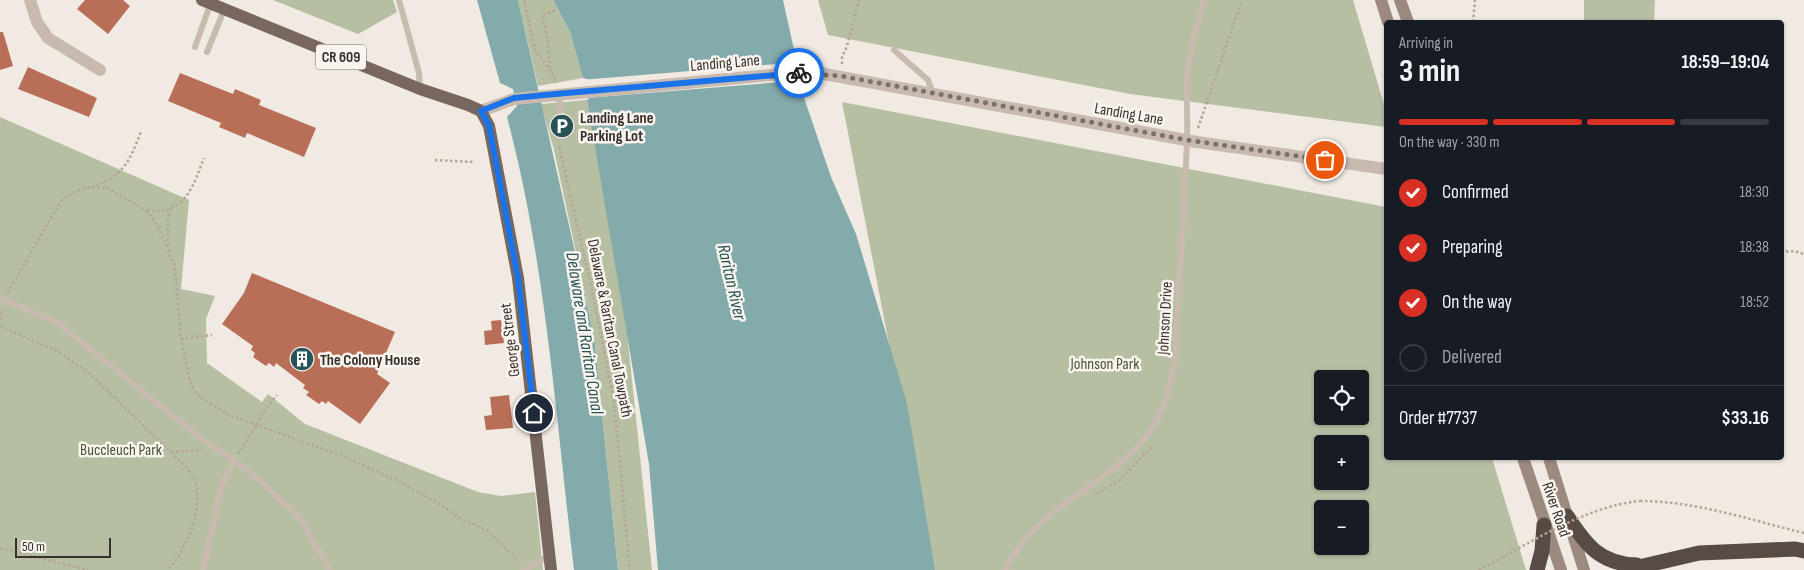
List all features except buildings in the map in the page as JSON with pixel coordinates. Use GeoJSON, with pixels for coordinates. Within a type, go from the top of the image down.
{"type":"FeatureCollection","features":[{"type":"Feature","properties":{"kind":"highway"},"geometry":{"type":"LineString","coordinates":[[1567,516],[1581,538],[1596,553],[1620,564],[1646,565]]}},
{"type":"Feature","properties":{"kind":"highway"},"geometry":{"type":"LineString","coordinates":[[1536,570],[1542,551],[1544,524]]}},
{"type":"Feature","properties":{"kind":"highway"},"geometry":{"type":"LineString","coordinates":[[1626,570],[1699,553],[1795,549],[1804,551]]}},
{"type":"Feature","properties":{"kind":"main road"},"geometry":{"type":"LineString","coordinates":[[1381,0],[1387,20]]}},
{"type":"Feature","properties":{"kind":"main road"},"geometry":{"type":"LineString","coordinates":[[1400,0],[1407,20]]}},
{"type":"Feature","properties":{"kind":"main road","name":"CR 609"},"geometry":{"type":"LineString","coordinates":[[206,2],[420,89],[481,111]]}},
{"type":"Feature","properties":{"kind":"main road","name":"George Street"},"geometry":{"type":"LineString","coordinates":[[481,111],[489,126],[518,278],[551,570]]}},
{"type":"Feature","properties":{"kind":"main road","name":"River Road"},"geometry":{"type":"LineString","coordinates":[[1524,460],[1561,570]]}},
{"type":"Feature","properties":{"kind":"main road","name":"River Road"},"geometry":{"type":"LineString","coordinates":[[1550,460],[1584,570]]}},
{"type":"Feature","properties":{"kind":"street"},"geometry":{"type":"LineString","coordinates":[[30,0],[37,22],[48,38],[100,70]]}},
{"type":"Feature","properties":{"kind":"street","name":"Landing Lane"},"geometry":{"type":"LineString","coordinates":[[481,111],[514,98],[558,91],[580,91],[792,73],[841,76],[1187,140],[1384,169]]}},
{"type":"Feature","properties":{"kind":"lane"},"geometry":{"type":"LineString","coordinates":[[399,0],[419,73],[420,89]]}},
{"type":"Feature","properties":{"kind":"lane","name":"Johnson Drive"},"geometry":{"type":"LineString","coordinates":[[1006,570],[1016,550],[1038,524],[1132,453],[1147,436],[1160,416],[1174,370],[1187,140],[1188,77],[1192,45],[1204,0]]}},
{"type":"Feature","properties":{"kind":"lane"},"geometry":{"type":"LineString","coordinates":[[195,47],[206,2]]}},
{"type":"Feature","properties":{"kind":"lane"},"geometry":{"type":"LineString","coordinates":[[207,52],[224,10]]}},
{"type":"Feature","properties":{"kind":"lane"},"geometry":{"type":"LineString","coordinates":[[894,50],[928,80],[933,93]]}},
{"type":"Feature","properties":{"kind":"lane"},"geometry":{"type":"LineString","coordinates":[[558,91],[562,100],[558,136]]}},
{"type":"Feature","properties":{"kind":"lane"},"geometry":{"type":"LineString","coordinates":[[3,299],[58,323],[204,442],[234,460],[300,518],[330,570]]}},
{"type":"Feature","properties":{"kind":"lane"},"geometry":{"type":"LineString","coordinates":[[203,570],[222,484],[234,460]]}},
{"type":"Feature","properties":{"kind":"lane"},"geometry":{"type":"LineString","coordinates":[[524,570],[550,555]]}},
{"type":"Feature","properties":{"kind":"path"},"geometry":{"type":"LineString","coordinates":[[524,0],[535,50],[550,70]]}},
{"type":"Feature","properties":{"kind":"path"},"geometry":{"type":"LineString","coordinates":[[842,64],[842,57],[847,46],[859,0]]}},
{"type":"Feature","properties":{"kind":"path"},"geometry":{"type":"LineString","coordinates":[[1198,122],[1220,68],[1242,0]]}},
{"type":"Feature","properties":{"kind":"path"},"geometry":{"type":"LineString","coordinates":[[1473,20],[1475,0]]}},
{"type":"Feature","properties":{"kind":"path"},"geometry":{"type":"LineString","coordinates":[[557,10],[542,15],[547,35],[550,70],[558,91]]}},
{"type":"Feature","properties":{"kind":"path"},"geometry":{"type":"LineString","coordinates":[[0,319],[3,299],[61,201],[75,192],[108,181],[119,174],[131,158],[141,132]]}},
{"type":"Feature","properties":{"kind":"path","name":"Delaware & Raritan Canal Towpath"},"geometry":{"type":"LineString","coordinates":[[558,136],[594,299],[614,402],[630,570]]}},
{"type":"Feature","properties":{"kind":"path"},"geometry":{"type":"LineString","coordinates":[[554,150],[560,149]]}},
{"type":"Feature","properties":{"kind":"path"},"geometry":{"type":"LineString","coordinates":[[90,187],[108,188],[145,210],[158,212],[179,204],[188,193],[204,158]]}},
{"type":"Feature","properties":{"kind":"path"},"geometry":{"type":"LineString","coordinates":[[435,160],[474,162]]}},
{"type":"Feature","properties":{"kind":"path"},"geometry":{"type":"LineString","coordinates":[[169,252],[168,218],[172,208]]}},
{"type":"Feature","properties":{"kind":"path"},"geometry":{"type":"LineString","coordinates":[[145,210],[161,232],[175,267],[181,338],[190,382],[195,392],[204,400],[232,416],[337,454],[396,480],[462,518],[487,530],[518,560]]}},
{"type":"Feature","properties":{"kind":"path"},"geometry":{"type":"LineString","coordinates":[[1784,252],[1794,251],[1804,254]]}},
{"type":"Feature","properties":{"kind":"path"},"geometry":{"type":"LineString","coordinates":[[0,326],[58,352],[89,373],[171,452],[195,481],[197,494],[188,539],[168,570]]}},
{"type":"Feature","properties":{"kind":"path"},"geometry":{"type":"LineString","coordinates":[[181,338],[212,335]]}},
{"type":"Feature","properties":{"kind":"path"},"geometry":{"type":"LineString","coordinates":[[234,460],[257,425],[261,415],[277,395]]}},
{"type":"Feature","properties":{"kind":"path"},"geometry":{"type":"LineString","coordinates":[[171,452],[218,449]]}},
{"type":"Feature","properties":{"kind":"path"},"geometry":{"type":"LineString","coordinates":[[1479,570],[1582,517],[1617,505],[1640,501],[1664,501],[1708,509],[1804,533]]}},
{"type":"Feature","properties":{"kind":"path"},"geometry":{"type":"LineString","coordinates":[[0,548],[88,570]]}},
{"type":"Feature","properties":{"kind":"green space"},"geometry":{"type":"Polygon","coordinates":[[[273,0],[393,0],[397,12],[358,34],[273,0]]]}},
{"type":"Feature","properties":{"kind":"green space"},"geometry":{"type":"Polygon","coordinates":[[[518,0],[553,0],[570,32],[583,78],[538,86],[518,0]]]}},
{"type":"Feature","properties":{"kind":"green space"},"geometry":{"type":"Polygon","coordinates":[[[818,0],[1353,0],[1384,104],[1384,127],[1130,94],[828,35],[818,0]]]}},
{"type":"Feature","properties":{"kind":"green space"},"geometry":{"type":"Polygon","coordinates":[[[1584,0],[1655,0],[1654,20],[1584,20],[1584,0]]]}},
{"type":"Feature","properties":{"kind":"green space"},"geometry":{"type":"Polygon","coordinates":[[[587,100],[623,295],[652,570],[618,570],[594,336],[554,150],[541,104],[587,100]]]}},
{"type":"Feature","properties":{"kind":"green space","name":"Johnson Park"},"geometry":{"type":"Polygon","coordinates":[[[842,102],[1384,207],[1384,460],[1493,460],[1526,570],[933,570],[842,102]]]}},
{"type":"Feature","properties":{"kind":"green space","name":"Buccleuch Park"},"geometry":{"type":"Polygon","coordinates":[[[0,117],[189,200],[181,289],[215,296],[206,319],[207,363],[262,402],[268,394],[305,424],[478,492],[501,496],[535,492],[543,570],[0,570],[0,117]]]}},
{"type":"Feature","properties":{"kind":"water","name":"Delaware and Raritan Canal"},"geometry":{"type":"Polygon","coordinates":[[[477,0],[518,0],[594,336],[618,570],[574,570],[541,285],[520,172],[507,117],[517,106],[513,89],[500,83],[477,0]]]}},
{"type":"Feature","properties":{"kind":"water","name":"Raritan River"},"geometry":{"type":"Polygon","coordinates":[[[553,0],[783,0],[795,54],[787,62],[790,83],[799,83],[831,177],[856,234],[907,403],[935,570],[658,570],[649,464],[587,100],[594,94],[591,80],[583,78],[570,32],[553,0]]]}},
{"type":"Feature","properties":{"kind":"pier"},"geometry":{"type":"Polygon","coordinates":[[[790,63],[793,81],[586,98],[591,93],[589,82],[581,80],[790,63]]]}},
{"type":"Feature","properties":{"kind":"way so far"},"geometry":{"type":"LineString","coordinates":[[799,73],[841,76],[1187,140],[1325,160]]}},
{"type":"Feature","properties":{"kind":"place","name":"Landing Lane Parking Lot"},"geometry":{"type":"Point","coordinates":[562,126]}},
{"type":"Feature","properties":{"kind":"place","name":"The Colony House"},"geometry":{"type":"Point","coordinates":[302,359]}},
{"type":"Feature","properties":{"kind":"route"},"geometry":{"type":"LineString","coordinates":[[534,413],[518,278],[489,126],[481,111],[514,98],[599,89],[799,73]]}}]}
